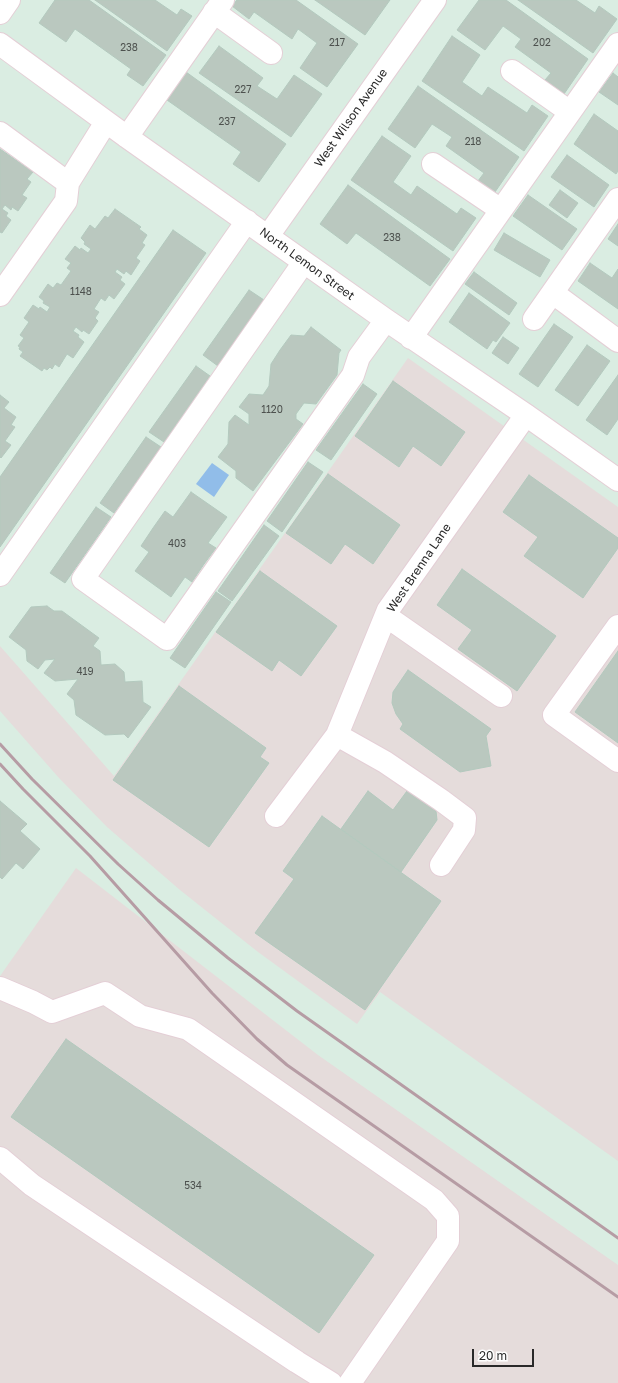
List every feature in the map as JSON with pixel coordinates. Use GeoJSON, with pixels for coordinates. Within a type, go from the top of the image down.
{"type":"FeatureCollection","features":[{"type":"Feature","properties":{"kind":"street"},"geometry":{"type":"LineString","coordinates":[[0,13],[9,0]]}},
{"type":"Feature","properties":{"kind":"street","name":"West Wilson Avenue"},"geometry":{"type":"LineString","coordinates":[[268,236],[435,0]]}},
{"type":"Feature","properties":{"kind":"street"},"geometry":{"type":"LineString","coordinates":[[127,137],[218,6],[271,53]]}},
{"type":"Feature","properties":{"kind":"street","name":"North Lemon Street"},"geometry":{"type":"LineString","coordinates":[[0,44],[106,122],[411,338],[526,415],[618,480]]}},
{"type":"Feature","properties":{"kind":"street"},"geometry":{"type":"LineString","coordinates":[[411,338],[618,44]]}},
{"type":"Feature","properties":{"kind":"street"},"geometry":{"type":"LineString","coordinates":[[512,71],[570,112]]}},
{"type":"Feature","properties":{"kind":"street"},"geometry":{"type":"LineString","coordinates":[[0,295],[66,201],[68,183],[106,122]]}},
{"type":"Feature","properties":{"kind":"street"},"geometry":{"type":"LineString","coordinates":[[0,133],[68,183]]}},
{"type":"Feature","properties":{"kind":"street"},"geometry":{"type":"LineString","coordinates":[[433,164],[501,210]]}},
{"type":"Feature","properties":{"kind":"street"},"geometry":{"type":"LineString","coordinates":[[534,318],[618,199]]}},
{"type":"Feature","properties":{"kind":"street"},"geometry":{"type":"LineString","coordinates":[[0,575],[247,221]]}},
{"type":"Feature","properties":{"kind":"street"},"geometry":{"type":"LineString","coordinates":[[304,262],[83,579],[166,639],[353,374],[359,357],[386,320]]}},
{"type":"Feature","properties":{"kind":"street"},"geometry":{"type":"LineString","coordinates":[[553,293],[618,341]]}},
{"type":"Feature","properties":{"kind":"street","name":"West Brenna Lane"},"geometry":{"type":"LineString","coordinates":[[276,816],[337,735],[388,610],[526,415]]}},
{"type":"Feature","properties":{"kind":"street"},"geometry":{"type":"LineString","coordinates":[[386,616],[501,696]]}},
{"type":"Feature","properties":{"kind":"street"},"geometry":{"type":"LineString","coordinates":[[618,626],[554,715],[618,761]]}},
{"type":"Feature","properties":{"kind":"street"},"geometry":{"type":"LineString","coordinates":[[337,735],[385,762],[465,818],[464,830],[440,866]]}},
{"type":"Feature","properties":{"kind":"street"},"geometry":{"type":"LineString","coordinates":[[0,988],[52,1012],[105,993],[140,1016],[188,1029],[434,1200],[448,1216],[448,1241],[350,1383]]}},
{"type":"Feature","properties":{"kind":"street"},"geometry":{"type":"LineString","coordinates":[[0,1158],[32,1185],[331,1383]]}},
{"type":"Feature","properties":{"kind":"shaded area"},"geometry":{"type":"Polygon","coordinates":[[[408,358],[618,507],[618,1161],[380,992],[357,1024],[258,952],[180,890],[107,827],[59,778],[0,711],[0,646],[114,776],[408,358]]]}},
{"type":"Feature","properties":{"kind":"shaded area"},"geometry":{"type":"Polygon","coordinates":[[[212,463],[229,475],[214,497],[196,484],[212,463]]]}},
{"type":"Feature","properties":{"kind":"shaded area"},"geometry":{"type":"Polygon","coordinates":[[[76,868],[318,1055],[618,1265],[618,1383],[0,1383],[0,976],[76,868]]]}},
{"type":"Feature","properties":{"kind":"building"},"geometry":{"type":"Polygon","coordinates":[[[55,0],[89,0],[166,55],[143,86],[127,75],[131,69],[75,29],[66,42],[39,23],[55,0]]]}},
{"type":"Feature","properties":{"kind":"building"},"geometry":{"type":"Polygon","coordinates":[[[95,0],[155,0],[177,15],[181,9],[192,16],[167,51],[95,0]]]}},
{"type":"Feature","properties":{"kind":"building"},"geometry":{"type":"Polygon","coordinates":[[[237,0],[296,0],[358,44],[327,87],[300,68],[317,43],[298,29],[292,39],[254,12],[249,19],[232,6],[237,0]]]}},
{"type":"Feature","properties":{"kind":"building"},"geometry":{"type":"Polygon","coordinates":[[[315,0],[390,0],[365,35],[315,0]]]}},
{"type":"Feature","properties":{"kind":"building"},"geometry":{"type":"Polygon","coordinates":[[[479,0],[506,0],[588,59],[564,94],[545,80],[551,73],[515,47],[521,39],[503,26],[485,50],[457,30],[479,0]]]}},
{"type":"Feature","properties":{"kind":"building"},"geometry":{"type":"Polygon","coordinates":[[[518,0],[576,0],[595,13],[599,6],[617,19],[593,53],[518,0]]]}},
{"type":"Feature","properties":{"kind":"building"},"geometry":{"type":"Polygon","coordinates":[[[452,36],[480,55],[462,82],[482,96],[488,87],[527,113],[532,105],[548,116],[524,151],[422,81],[452,36]]]}},
{"type":"Feature","properties":{"kind":"building"},"geometry":{"type":"Polygon","coordinates":[[[219,46],[263,78],[257,86],[277,99],[294,75],[322,94],[291,137],[199,73],[219,46]]]}},
{"type":"Feature","properties":{"kind":"building"},"geometry":{"type":"Polygon","coordinates":[[[186,72],[286,144],[259,182],[233,164],[241,152],[167,100],[186,72]]]}},
{"type":"Feature","properties":{"kind":"building"},"geometry":{"type":"Polygon","coordinates":[[[613,73],[618,77],[618,105],[599,92],[613,73]]]}},
{"type":"Feature","properties":{"kind":"building"},"geometry":{"type":"Polygon","coordinates":[[[418,86],[519,157],[495,192],[478,181],[484,173],[446,146],[452,137],[432,124],[415,148],[388,129],[418,86]]]}},
{"type":"Feature","properties":{"kind":"building"},"geometry":{"type":"Polygon","coordinates":[[[594,114],[618,131],[618,171],[616,174],[574,144],[594,114]]]}},
{"type":"Feature","properties":{"kind":"building"},"geometry":{"type":"Polygon","coordinates":[[[382,136],[411,156],[393,182],[411,195],[417,186],[457,214],[461,208],[476,218],[453,251],[351,180],[382,136]]]}},
{"type":"Feature","properties":{"kind":"building"},"geometry":{"type":"Polygon","coordinates":[[[0,149],[33,172],[27,179],[31,182],[22,195],[27,198],[18,211],[12,207],[11,210],[5,205],[2,209],[8,213],[6,216],[11,220],[2,233],[0,232],[0,149]]]}},
{"type":"Feature","properties":{"kind":"building"},"geometry":{"type":"Polygon","coordinates":[[[567,155],[609,185],[594,207],[551,177],[567,155]]]}},
{"type":"Feature","properties":{"kind":"building"},"geometry":{"type":"Polygon","coordinates":[[[348,185],[450,259],[430,286],[356,233],[347,244],[320,224],[348,185]]]}},
{"type":"Feature","properties":{"kind":"building"},"geometry":{"type":"Polygon","coordinates":[[[560,190],[578,203],[567,218],[549,205],[560,190]]]}},
{"type":"Feature","properties":{"kind":"building"},"geometry":{"type":"Polygon","coordinates":[[[528,195],[577,229],[562,250],[513,216],[528,195]]]}},
{"type":"Feature","properties":{"kind":"building"},"geometry":{"type":"Polygon","coordinates":[[[115,209],[141,227],[139,229],[147,235],[142,243],[145,245],[136,258],[140,261],[131,275],[126,271],[124,274],[117,269],[115,272],[122,277],[120,280],[125,284],[114,299],[109,295],[105,301],[101,298],[94,309],[99,312],[95,318],[98,321],[89,334],[83,330],[82,332],[76,327],[73,331],[79,335],[78,337],[84,342],[73,358],[67,354],[59,367],[55,364],[52,369],[50,367],[47,370],[44,368],[42,371],[20,356],[23,352],[18,346],[24,338],[20,335],[29,322],[24,318],[33,305],[39,309],[40,307],[47,312],[50,307],[43,303],[44,301],[39,297],[48,284],[53,288],[57,283],[61,285],[71,271],[67,268],[71,263],[65,259],[75,246],[88,253],[91,249],[84,244],[85,242],[81,238],[90,225],[95,229],[105,216],[108,218],[115,209]]]}},
{"type":"Feature","properties":{"kind":"building"},"geometry":{"type":"Polygon","coordinates":[[[618,224],[618,246],[608,239],[618,224]]]}},
{"type":"Feature","properties":{"kind":"building"},"geometry":{"type":"Polygon","coordinates":[[[173,230],[206,253],[0,547],[0,477],[173,230]]]}},
{"type":"Feature","properties":{"kind":"building"},"geometry":{"type":"Polygon","coordinates":[[[504,233],[550,260],[540,277],[494,250],[504,233]]]}},
{"type":"Feature","properties":{"kind":"building"},"geometry":{"type":"Polygon","coordinates":[[[590,263],[612,278],[618,269],[618,309],[578,281],[590,263]]]}},
{"type":"Feature","properties":{"kind":"building"},"geometry":{"type":"Polygon","coordinates":[[[474,272],[517,303],[509,315],[465,284],[474,272]]]}},
{"type":"Feature","properties":{"kind":"building"},"geometry":{"type":"Polygon","coordinates":[[[249,290],[264,300],[218,366],[203,355],[249,290]]]}},
{"type":"Feature","properties":{"kind":"building"},"geometry":{"type":"Polygon","coordinates":[[[469,293],[510,323],[496,342],[493,340],[487,349],[449,322],[469,293]]]}},
{"type":"Feature","properties":{"kind":"building"},"geometry":{"type":"Polygon","coordinates":[[[554,324],[573,337],[538,387],[519,374],[554,324]]]}},
{"type":"Feature","properties":{"kind":"building"},"geometry":{"type":"Polygon","coordinates":[[[311,327],[341,350],[339,353],[337,375],[316,404],[304,403],[296,414],[296,419],[303,424],[253,491],[236,478],[236,471],[218,457],[228,444],[229,422],[235,415],[249,425],[249,414],[239,407],[249,394],[263,395],[269,386],[271,364],[280,350],[291,335],[304,336],[311,327]]]}},
{"type":"Feature","properties":{"kind":"building"},"geometry":{"type":"Polygon","coordinates":[[[503,337],[519,348],[508,364],[492,353],[503,337]]]}},
{"type":"Feature","properties":{"kind":"building"},"geometry":{"type":"Polygon","coordinates":[[[587,345],[610,361],[578,406],[555,390],[587,345]]]}},
{"type":"Feature","properties":{"kind":"building"},"geometry":{"type":"Polygon","coordinates":[[[196,366],[210,376],[164,442],[149,432],[196,366]]]}},
{"type":"Feature","properties":{"kind":"building"},"geometry":{"type":"Polygon","coordinates":[[[618,375],[618,419],[607,435],[586,420],[618,375]]]}},
{"type":"Feature","properties":{"kind":"building"},"geometry":{"type":"Polygon","coordinates":[[[393,381],[465,432],[441,466],[413,446],[399,467],[355,436],[393,381]]]}},
{"type":"Feature","properties":{"kind":"building"},"geometry":{"type":"Polygon","coordinates":[[[363,384],[377,394],[331,460],[316,450],[363,384]]]}},
{"type":"Feature","properties":{"kind":"building"},"geometry":{"type":"Polygon","coordinates":[[[0,395],[9,402],[4,408],[16,417],[11,425],[15,427],[5,441],[11,445],[1,458],[0,457],[0,395]]]}},
{"type":"Feature","properties":{"kind":"building"},"geometry":{"type":"Polygon","coordinates":[[[146,437],[161,447],[114,513],[100,503],[146,437]]]}},
{"type":"Feature","properties":{"kind":"building"},"geometry":{"type":"Polygon","coordinates":[[[308,462],[323,472],[282,532],[267,521],[308,462]]]}},
{"type":"Feature","properties":{"kind":"building"},"geometry":{"type":"Polygon","coordinates":[[[328,474],[400,525],[373,564],[345,544],[331,564],[286,533],[328,474]]]}},
{"type":"Feature","properties":{"kind":"building"},"geometry":{"type":"Polygon","coordinates":[[[529,475],[618,538],[618,548],[583,598],[524,556],[538,537],[503,512],[529,475]]]}},
{"type":"Feature","properties":{"kind":"building"},"geometry":{"type":"Polygon","coordinates":[[[191,492],[227,517],[208,543],[216,548],[192,582],[185,577],[171,597],[135,571],[149,552],[141,546],[165,511],[173,517],[191,492]]]}},
{"type":"Feature","properties":{"kind":"building"},"geometry":{"type":"Polygon","coordinates":[[[96,507],[111,517],[65,583],[50,573],[96,507]]]}},
{"type":"Feature","properties":{"kind":"building"},"geometry":{"type":"Polygon","coordinates":[[[264,525],[279,536],[232,601],[218,591],[264,525]]]}},
{"type":"Feature","properties":{"kind":"building"},"geometry":{"type":"Polygon","coordinates":[[[462,569],[556,636],[517,691],[458,649],[472,630],[437,605],[462,569]]]}},
{"type":"Feature","properties":{"kind":"building"},"geometry":{"type":"Polygon","coordinates":[[[260,571],[337,626],[301,676],[279,660],[272,671],[216,632],[260,571]]]}},
{"type":"Feature","properties":{"kind":"building"},"geometry":{"type":"Polygon","coordinates":[[[216,592],[231,602],[185,668],[170,658],[216,592]]]}},
{"type":"Feature","properties":{"kind":"building"},"geometry":{"type":"Polygon","coordinates":[[[47,606],[54,611],[62,611],[99,638],[93,646],[100,651],[101,665],[115,664],[124,672],[125,682],[142,681],[143,702],[151,707],[128,738],[124,734],[105,735],[76,715],[74,700],[67,694],[78,679],[55,681],[44,673],[55,659],[45,660],[38,669],[27,661],[26,650],[9,637],[31,607],[47,606]]]}},
{"type":"Feature","properties":{"kind":"building"},"geometry":{"type":"Polygon","coordinates":[[[618,651],[618,743],[575,712],[618,651]]]}},
{"type":"Feature","properties":{"kind":"building"},"geometry":{"type":"Polygon","coordinates":[[[408,670],[491,729],[486,736],[491,766],[460,772],[400,729],[403,724],[396,714],[392,703],[393,692],[408,670]]]}},
{"type":"Feature","properties":{"kind":"building"},"geometry":{"type":"Polygon","coordinates":[[[179,686],[266,748],[260,757],[269,763],[209,847],[113,780],[179,686]]]}},
{"type":"Feature","properties":{"kind":"building"},"geometry":{"type":"Polygon","coordinates":[[[368,791],[393,810],[407,791],[436,811],[437,820],[401,872],[341,829],[368,791]]]}},
{"type":"Feature","properties":{"kind":"building"},"geometry":{"type":"Polygon","coordinates":[[[0,801],[27,824],[20,831],[40,849],[23,869],[16,863],[2,879],[0,877],[0,801]]]}},
{"type":"Feature","properties":{"kind":"building"},"geometry":{"type":"Polygon","coordinates":[[[322,816],[441,901],[365,1010],[255,933],[294,879],[283,871],[322,816]]]}},
{"type":"Feature","properties":{"kind":"building"},"geometry":{"type":"Polygon","coordinates":[[[66,1039],[374,1255],[319,1333],[11,1117],[66,1039]]]}},
{"type":"Feature","properties":{"kind":"railway"},"geometry":{"type":"LineString","coordinates":[[0,744],[32,779],[118,864],[158,900],[228,958],[297,1011],[618,1238]]}},
{"type":"Feature","properties":{"kind":"railway"},"geometry":{"type":"LineString","coordinates":[[0,764],[90,856],[212,993],[257,1039],[287,1065],[618,1297]]}}]}
